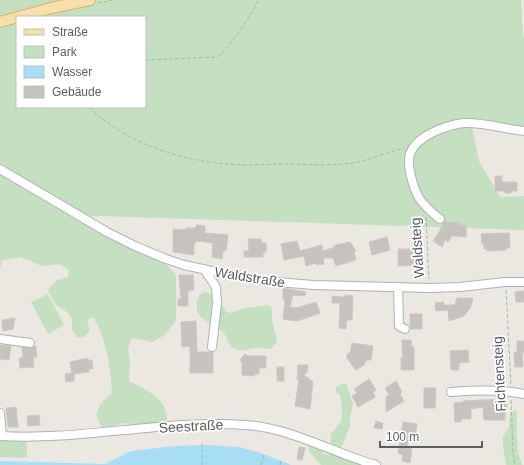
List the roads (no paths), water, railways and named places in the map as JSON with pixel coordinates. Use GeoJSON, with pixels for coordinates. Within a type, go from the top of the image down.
{"type":"FeatureCollection","features":[{"type":"Feature","properties":{"kind":"main road"},"geometry":{"type":"LineString","coordinates":[[22,16],[90,0]]}},
{"type":"Feature","properties":{"kind":"main road"},"geometry":{"type":"LineString","coordinates":[[0,22],[16,18]]}},
{"type":"Feature","properties":{"kind":"street"},"geometry":{"type":"LineString","coordinates":[[440,219],[424,207],[416,192],[409,166],[410,154],[416,144],[426,136],[443,128],[465,123],[524,131]]}},
{"type":"Feature","properties":{"kind":"street","name":"Waldstraße"},"geometry":{"type":"LineString","coordinates":[[0,169],[107,232],[135,246],[172,261],[204,269],[266,281],[291,284],[430,288],[460,287],[505,282],[524,282]]}},
{"type":"Feature","properties":{"kind":"street"},"geometry":{"type":"LineString","coordinates":[[204,269],[216,287],[217,304],[212,347]]}},
{"type":"Feature","properties":{"kind":"street"},"geometry":{"type":"LineString","coordinates":[[398,287],[399,326],[405,329]]}},
{"type":"Feature","properties":{"kind":"street"},"geometry":{"type":"LineString","coordinates":[[0,339],[30,343]]}},
{"type":"Feature","properties":{"kind":"street"},"geometry":{"type":"LineString","coordinates":[[451,392],[489,390],[511,391],[524,394]]}},
{"type":"Feature","properties":{"kind":"street"},"geometry":{"type":"LineString","coordinates":[[0,413],[1,436]]}},
{"type":"Feature","properties":{"kind":"street","name":"Seestraße"},"geometry":{"type":"LineString","coordinates":[[1,436],[29,437],[79,435],[175,426],[247,425],[289,434],[376,465]]}},
{"type":"Feature","properties":{"kind":"water"},"geometry":{"type":"Polygon","coordinates":[[[204,445],[239,447],[258,452],[291,465],[0,465],[0,461],[105,464],[131,451],[176,446],[204,445]]]}}]}
